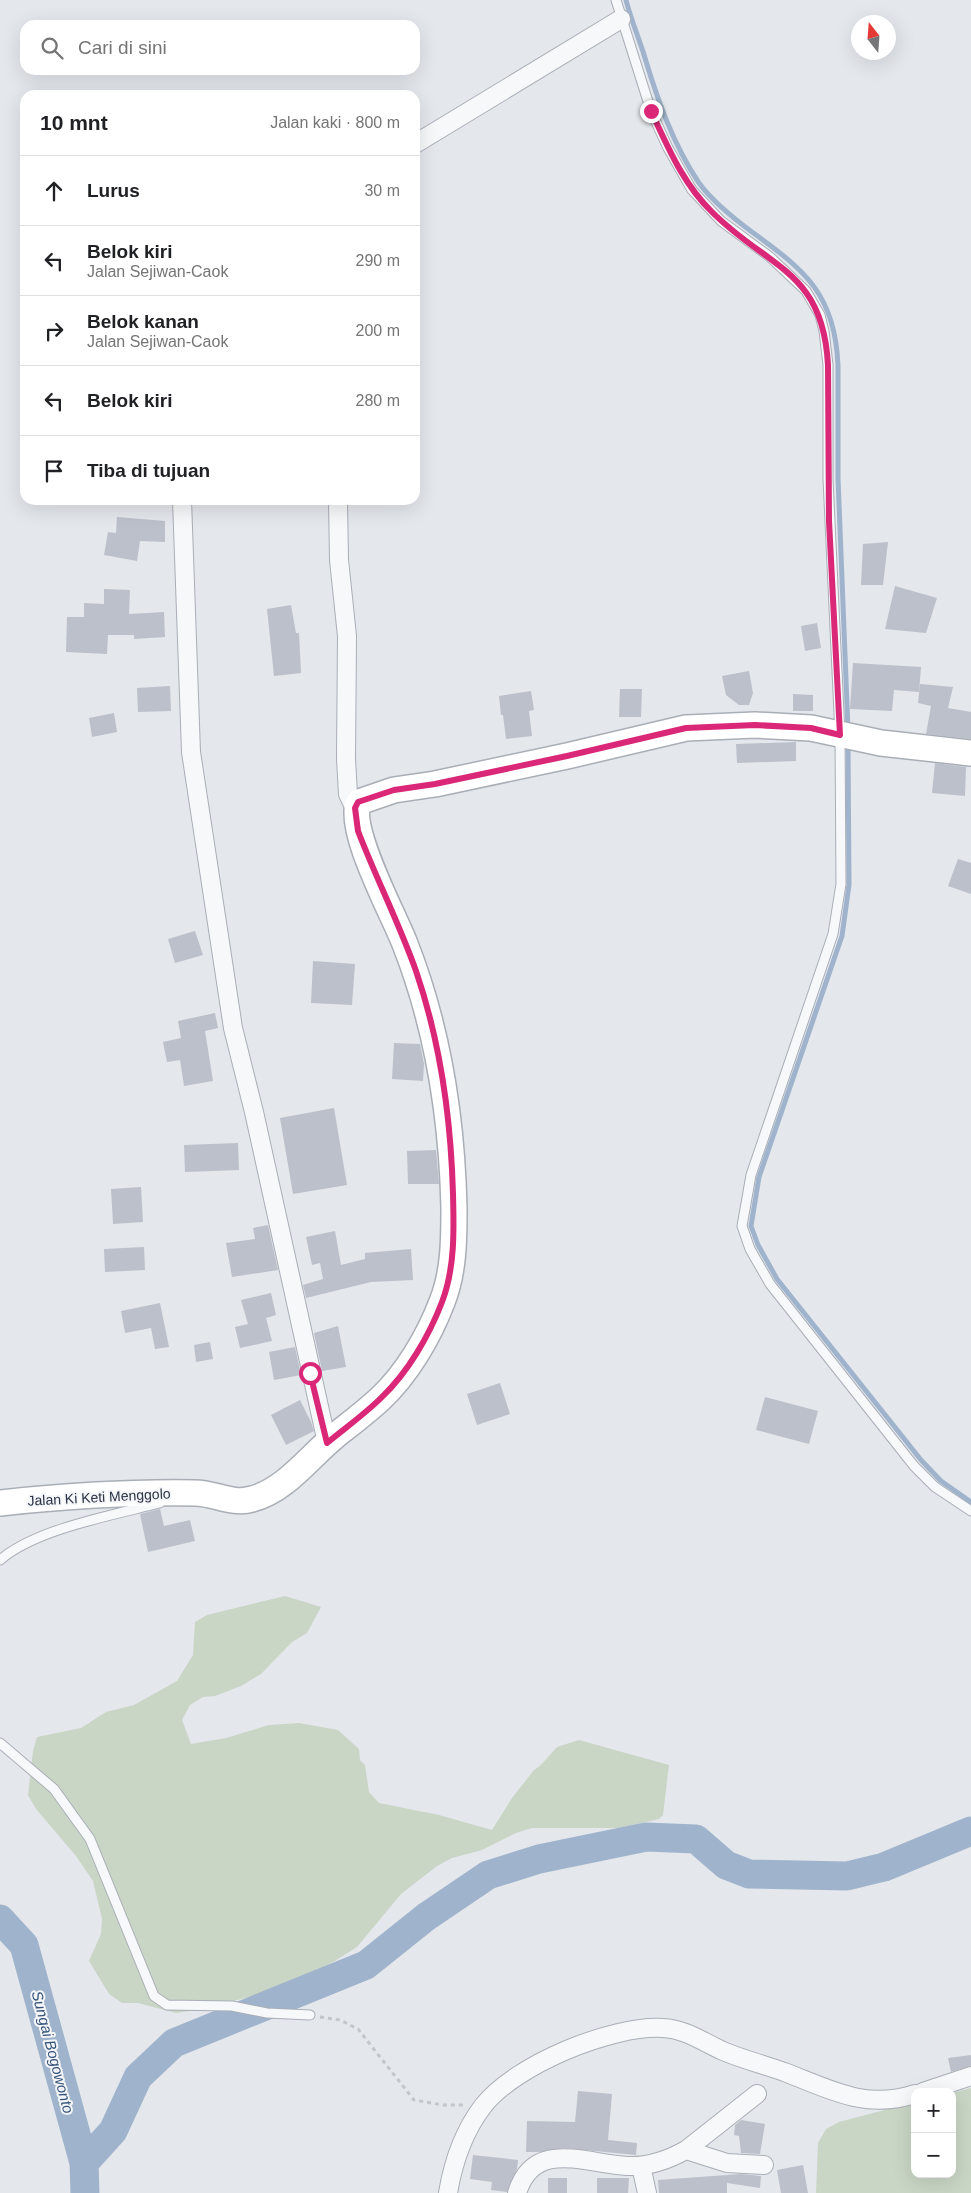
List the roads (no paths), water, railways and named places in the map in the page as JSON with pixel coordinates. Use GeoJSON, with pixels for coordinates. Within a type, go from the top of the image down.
{"type":"FeatureCollection","features":[{"type":"Feature","properties":{"kind":"street"},"geometry":{"type":"LineString","coordinates":[[420,141],[621,19]]}},
{"type":"Feature","properties":{"kind":"street"},"geometry":{"type":"LineString","coordinates":[[182,505],[191,752],[232,1028],[254,1112],[327,1443]]}},
{"type":"Feature","properties":{"kind":"street"},"geometry":{"type":"LineString","coordinates":[[338,505],[339,560],[347,636],[346,759],[348,794],[355,808]]}},
{"type":"Feature","properties":{"kind":"street"},"geometry":{"type":"LineString","coordinates":[[355,808],[358,802],[394,790],[435,784],[567,756],[686,728],[755,725],[811,728],[916,748],[971,753]]}},
{"type":"Feature","properties":{"kind":"street","name":"Jalan Ki Keti Menggolo"},"geometry":{"type":"LineString","coordinates":[[0,1503],[65,1496],[199,1493],[228,1501],[251,1500],[274,1490],[381,1398],[406,1368],[428,1332],[442,1302],[451,1269],[454,1230],[451,1147],[440,1072],[430,1021],[420,985],[404,940],[358,831],[355,808]]}},
{"type":"Feature","properties":{"kind":"street"},"geometry":{"type":"LineString","coordinates":[[448,2193],[456,2159],[474,2120],[484,2104],[515,2077],[534,2064],[606,2036],[664,2028],[692,2035],[723,2051],[787,2073],[821,2088],[868,2101],[911,2095]]}},
{"type":"Feature","properties":{"kind":"street"},"geometry":{"type":"LineString","coordinates":[[935,2088],[971,2076]]}},
{"type":"Feature","properties":{"kind":"street"},"geometry":{"type":"LineString","coordinates":[[517,2193],[521,2181],[533,2167],[553,2159],[569,2157],[626,2166],[641,2166],[674,2157],[686,2150],[757,2094]]}},
{"type":"Feature","properties":{"kind":"street"},"geometry":{"type":"LineString","coordinates":[[686,2150],[727,2163],[764,2165]]}},
{"type":"Feature","properties":{"kind":"street"},"geometry":{"type":"LineString","coordinates":[[641,2166],[647,2193]]}},
{"type":"Feature","properties":{"kind":"lane"},"geometry":{"type":"LineString","coordinates":[[616,0],[651,111],[668,148],[692,190],[721,221],[785,270],[806,291],[820,315],[828,349],[829,521],[848,736],[840,884],[833,934],[751,1175],[742,1226],[750,1249],[770,1284],[914,1466],[935,1488],[971,1511]]}},
{"type":"Feature","properties":{"kind":"lane"},"geometry":{"type":"LineString","coordinates":[[0,1560],[16,1548],[52,1532],[199,1493]]}},
{"type":"Feature","properties":{"kind":"lane"},"geometry":{"type":"LineString","coordinates":[[0,1743],[54,1789],[90,1839],[154,1996],[167,2005],[232,2006],[267,2013],[310,2016]]}},
{"type":"Feature","properties":{"kind":"waterway"},"geometry":{"type":"LineString","coordinates":[[626,0],[667,122],[681,153],[699,183],[724,209],[788,259],[802,273],[824,302],[831,320],[836,341],[838,365],[838,478],[848,730]]}},
{"type":"Feature","properties":{"kind":"waterway"},"geometry":{"type":"LineString","coordinates":[[848,743],[849,885],[842,936],[759,1177],[751,1226],[758,1245],[777,1279],[921,1460],[941,1481],[971,1502]]}},
{"type":"Feature","properties":{"kind":"waterway"},"geometry":{"type":"LineString","coordinates":[[84,2163],[113,2131],[138,2077],[174,2043],[366,1965],[426,1917],[488,1875],[539,1859],[646,1837],[696,1839],[726,1865],[749,1874],[847,1876],[884,1867],[971,1831]]}},
{"type":"Feature","properties":{"kind":"waterway","name":"Sungai Bogowonto"},"geometry":{"type":"LineString","coordinates":[[0,1919],[24,1945],[84,2163],[85,2193]]}}]}
